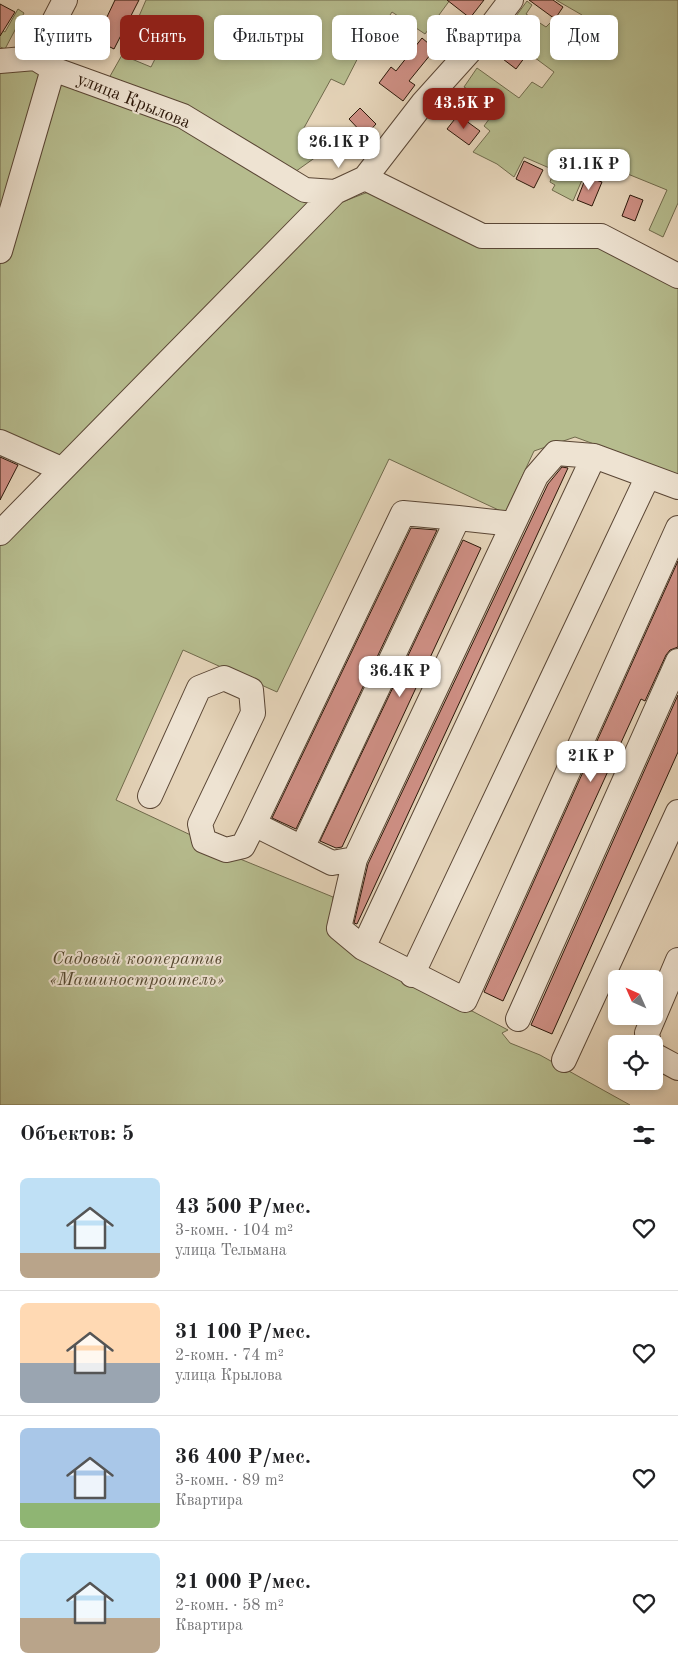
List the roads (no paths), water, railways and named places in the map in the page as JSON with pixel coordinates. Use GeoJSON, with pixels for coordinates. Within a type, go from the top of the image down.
{"type":"FeatureCollection","features":[{"type":"Feature","properties":{"kind":"street"},"geometry":{"type":"LineString","coordinates":[[0,251],[44,63],[65,0]]}},
{"type":"Feature","properties":{"kind":"street"},"geometry":{"type":"LineString","coordinates":[[512,0],[423,102],[365,178],[482,236],[602,236],[678,276]]}},
{"type":"Feature","properties":{"kind":"street","name":"улица Крылова"},"geometry":{"type":"LineString","coordinates":[[0,61],[44,63],[183,116],[305,190],[335,192],[365,178]]}},
{"type":"Feature","properties":{"kind":"street"},"geometry":{"type":"LineString","coordinates":[[0,533],[61,468],[335,192]]}},
{"type":"Feature","properties":{"kind":"street"},"geometry":{"type":"LineString","coordinates":[[0,442],[61,468]]}},
{"type":"Feature","properties":{"kind":"street"},"geometry":{"type":"LineString","coordinates":[[678,487],[594,456],[556,453],[536,476],[355,859],[338,928],[363,948],[465,1000],[678,528]]}},
{"type":"Feature","properties":{"kind":"street"},"geometry":{"type":"LineString","coordinates":[[363,948],[594,456]]}},
{"type":"Feature","properties":{"kind":"street"},"geometry":{"type":"LineString","coordinates":[[412,974],[648,476]]}},
{"type":"Feature","properties":{"kind":"street"},"geometry":{"type":"LineString","coordinates":[[150,796],[199,688],[224,678],[251,690],[253,713],[200,824],[204,841],[226,850],[243,846],[403,513],[513,524]]}},
{"type":"Feature","properties":{"kind":"street"},"geometry":{"type":"LineString","coordinates":[[302,848],[458,518]]}},
{"type":"Feature","properties":{"kind":"street"},"geometry":{"type":"LineString","coordinates":[[518,1019],[678,661]]}},
{"type":"Feature","properties":{"kind":"street"},"geometry":{"type":"LineString","coordinates":[[564,1060],[678,812]]}},
{"type":"Feature","properties":{"kind":"street"},"geometry":{"type":"LineString","coordinates":[[254,824],[332,863],[355,859]]}},
{"type":"Feature","properties":{"kind":"street"},"geometry":{"type":"LineString","coordinates":[[647,1035],[678,960]]}},
{"type":"Feature","properties":{"kind":"street"},"geometry":{"type":"LineString","coordinates":[[663,1060],[678,1068]]}},
{"type":"Feature","properties":{"kind":"park label","name":"Садовый кооператив «Машиностроитель»"},"geometry":{"type":"Point","coordinates":[137,968]}}]}
